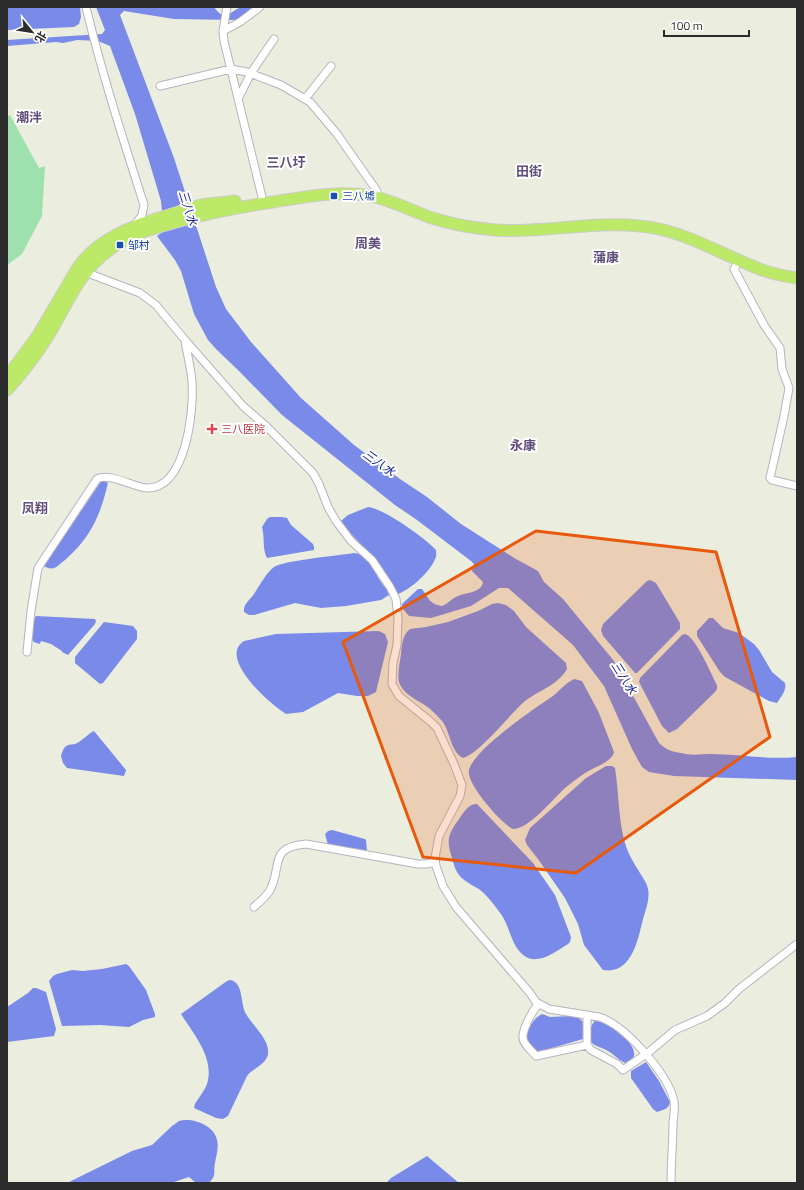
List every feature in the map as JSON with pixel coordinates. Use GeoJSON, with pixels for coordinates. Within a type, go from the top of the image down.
{"type":"FeatureCollection","features":[{"type":"Feature","properties":{"kind":"main road"},"geometry":{"type":"LineString","coordinates":[[7,377],[38,336],[68,282],[82,261],[104,242],[135,225],[148,225],[203,210],[262,197],[330,188],[355,188],[377,191],[445,216],[474,222],[519,224],[615,219],[659,223],[695,234],[765,264],[797,272]]}},
{"type":"Feature","properties":{"kind":"main road"},"geometry":{"type":"LineString","coordinates":[[203,210],[304,197],[343,194],[363,195],[394,202],[443,222],[473,228],[520,230],[615,225],[658,229],[693,240],[763,270],[797,278]]}},
{"type":"Feature","properties":{"kind":"main road"},"geometry":{"type":"LineString","coordinates":[[7,390],[25,369],[46,340],[85,272],[100,257],[117,244],[148,225]]}},
{"type":"Feature","properties":{"kind":"street"},"geometry":{"type":"LineString","coordinates":[[86,7],[97,53],[144,205],[142,215],[135,225]]}},
{"type":"Feature","properties":{"kind":"street"},"geometry":{"type":"LineString","coordinates":[[223,30],[240,22],[260,7]]}},
{"type":"Feature","properties":{"kind":"street"},"geometry":{"type":"LineString","coordinates":[[227,8],[223,30],[224,41],[262,197]]}},
{"type":"Feature","properties":{"kind":"street"},"geometry":{"type":"LineString","coordinates":[[238,99],[251,73],[274,39]]}},
{"type":"Feature","properties":{"kind":"street"},"geometry":{"type":"LineString","coordinates":[[305,99],[331,66]]}},
{"type":"Feature","properties":{"kind":"street"},"geometry":{"type":"LineString","coordinates":[[160,86],[231,69],[251,73],[281,85],[310,102],[337,134],[377,191]]}},
{"type":"Feature","properties":{"kind":"street"},"geometry":{"type":"LineString","coordinates":[[738,260],[734,269],[764,325],[780,348],[782,369],[789,388],[770,478],[772,480],[797,486]]}},
{"type":"Feature","properties":{"kind":"street"},"geometry":{"type":"LineString","coordinates":[[85,272],[146,296],[156,305],[243,406],[266,426],[313,473],[320,484],[328,507],[336,521],[351,541],[372,560],[393,592],[398,609],[398,625],[397,645],[392,667],[392,684],[399,696],[437,728],[462,785],[459,800],[439,836],[437,845],[435,862],[443,886],[456,907],[539,1004],[549,1010],[602,1018],[620,1027],[646,1054],[666,1082],[674,1102],[671,1183]]}},
{"type":"Feature","properties":{"kind":"street"},"geometry":{"type":"LineString","coordinates":[[27,652],[31,611],[38,568],[97,479],[106,476],[140,487],[152,488],[165,482],[172,476],[177,467],[186,438],[192,403],[192,381],[185,340]]}},
{"type":"Feature","properties":{"kind":"street"},"geometry":{"type":"LineString","coordinates":[[254,907],[265,897],[272,887],[277,860],[281,853],[294,846],[306,844],[418,864],[435,862]]}},
{"type":"Feature","properties":{"kind":"street"},"geometry":{"type":"LineString","coordinates":[[587,1015],[587,1044],[591,1050],[617,1064],[623,1070],[646,1054],[675,1030],[707,1016],[725,1003],[739,989],[797,944]]}},
{"type":"Feature","properties":{"kind":"street"},"geometry":{"type":"LineString","coordinates":[[539,1004],[531,1013],[523,1036],[525,1043],[536,1056],[587,1044]]}},
{"type":"Feature","properties":{"kind":"highlighted area"},"geometry":{"type":"Polygon","coordinates":[[[536,531],[716,552],[770,737],[576,873],[423,857],[343,642],[536,531]]]}},
{"type":"Feature","properties":{"kind":"green space"},"geometry":{"type":"Polygon","coordinates":[[[10,115],[39,168],[45,166],[42,216],[22,254],[7,265],[7,116],[10,115]]]}},
{"type":"Feature","properties":{"kind":"water"},"geometry":{"type":"Polygon","coordinates":[[[7,7],[80,7],[81,17],[79,24],[74,27],[7,30],[7,7]]]}},
{"type":"Feature","properties":{"kind":"water","name":"三八水"},"geometry":{"type":"Polygon","coordinates":[[[96,7],[214,7],[222,15],[225,15],[239,8],[253,7],[239,19],[234,20],[174,19],[124,11],[120,15],[174,158],[216,287],[226,309],[251,342],[301,398],[354,445],[427,497],[461,524],[516,559],[538,571],[544,582],[563,599],[614,661],[661,745],[666,749],[678,753],[696,755],[722,754],[775,758],[797,757],[797,780],[674,776],[649,772],[642,767],[632,749],[604,686],[573,645],[508,588],[499,588],[471,606],[431,618],[409,616],[402,608],[402,604],[418,589],[422,589],[434,604],[442,606],[459,595],[479,589],[483,582],[472,571],[474,564],[395,505],[282,415],[208,340],[194,314],[181,271],[175,260],[157,236],[164,231],[161,201],[135,114],[110,46],[98,41],[77,40],[63,43],[56,42],[7,46],[7,40],[102,34],[105,30],[96,7]]]}},
{"type":"Feature","properties":{"kind":"water"},"geometry":{"type":"Polygon","coordinates":[[[102,480],[108,483],[102,506],[88,534],[82,543],[65,560],[53,568],[47,568],[44,566],[102,480]]]}},
{"type":"Feature","properties":{"kind":"water"},"geometry":{"type":"Polygon","coordinates":[[[368,507],[383,512],[404,524],[436,550],[436,558],[433,564],[420,580],[398,594],[378,562],[352,535],[341,521],[348,515],[368,507]]]}},
{"type":"Feature","properties":{"kind":"water"},"geometry":{"type":"Polygon","coordinates":[[[270,517],[287,518],[291,525],[313,544],[314,550],[267,558],[262,527],[270,517]]]}},
{"type":"Feature","properties":{"kind":"water"},"geometry":{"type":"Polygon","coordinates":[[[354,553],[359,554],[367,560],[389,592],[389,595],[381,600],[346,606],[321,608],[295,603],[254,615],[249,615],[244,612],[246,604],[274,567],[299,560],[354,553]]]}},
{"type":"Feature","properties":{"kind":"water"},"geometry":{"type":"Polygon","coordinates":[[[650,580],[656,583],[680,623],[680,629],[637,673],[635,673],[603,636],[601,630],[603,624],[647,581],[650,580]]]}},
{"type":"Feature","properties":{"kind":"water"},"geometry":{"type":"Polygon","coordinates":[[[498,603],[506,605],[514,611],[526,627],[566,663],[567,669],[553,684],[525,701],[486,741],[470,755],[463,758],[453,746],[442,721],[429,708],[404,691],[401,687],[398,676],[403,640],[405,634],[410,629],[448,622],[498,603]]]}},
{"type":"Feature","properties":{"kind":"water"},"geometry":{"type":"Polygon","coordinates":[[[36,616],[95,619],[96,621],[68,655],[51,644],[41,641],[40,644],[32,640],[32,625],[36,616]]]}},
{"type":"Feature","properties":{"kind":"water"},"geometry":{"type":"Polygon","coordinates":[[[709,618],[713,618],[723,628],[739,633],[754,644],[759,650],[772,672],[785,683],[782,696],[777,703],[769,701],[725,677],[720,672],[697,636],[697,631],[709,618]]]}},
{"type":"Feature","properties":{"kind":"water"},"geometry":{"type":"Polygon","coordinates":[[[104,622],[133,626],[137,631],[137,639],[103,683],[100,684],[75,663],[75,657],[104,622]]]}},
{"type":"Feature","properties":{"kind":"water"},"geometry":{"type":"Polygon","coordinates":[[[379,631],[385,634],[388,642],[376,692],[368,696],[338,693],[303,712],[286,714],[269,701],[249,680],[241,669],[237,658],[237,649],[244,641],[276,634],[379,631]]]}},
{"type":"Feature","properties":{"kind":"water"},"geometry":{"type":"Polygon","coordinates":[[[685,634],[694,642],[717,685],[717,689],[677,729],[669,733],[662,726],[639,682],[640,678],[682,635],[685,634]]]}},
{"type":"Feature","properties":{"kind":"water"},"geometry":{"type":"Polygon","coordinates":[[[574,679],[582,681],[599,713],[614,752],[613,755],[607,761],[585,773],[567,786],[533,819],[519,828],[513,829],[500,819],[478,793],[472,784],[469,776],[469,770],[473,761],[493,741],[574,679]]]}},
{"type":"Feature","properties":{"kind":"water"},"geometry":{"type":"Polygon","coordinates":[[[94,731],[126,770],[124,776],[67,768],[63,763],[61,756],[65,747],[77,743],[94,731]]]}},
{"type":"Feature","properties":{"kind":"water"},"geometry":{"type":"Polygon","coordinates":[[[606,766],[612,766],[615,768],[621,824],[625,843],[631,858],[646,883],[648,893],[648,900],[639,936],[632,954],[621,967],[613,970],[603,970],[584,945],[578,924],[565,898],[525,840],[530,828],[586,778],[606,766]]]}},
{"type":"Feature","properties":{"kind":"water"},"geometry":{"type":"Polygon","coordinates":[[[477,804],[533,863],[555,895],[571,937],[568,944],[549,956],[533,959],[522,954],[518,950],[501,914],[494,904],[479,889],[468,883],[456,871],[449,846],[450,833],[466,809],[471,805],[477,804]]]}},
{"type":"Feature","properties":{"kind":"water"},"geometry":{"type":"Polygon","coordinates":[[[332,830],[365,839],[367,851],[328,845],[325,834],[332,830]]]}},
{"type":"Feature","properties":{"kind":"water"},"geometry":{"type":"Polygon","coordinates":[[[126,964],[146,990],[155,1017],[143,1020],[129,1027],[100,1025],[62,1026],[49,981],[53,976],[72,970],[83,971],[102,969],[126,964]]]}},
{"type":"Feature","properties":{"kind":"water"},"geometry":{"type":"Polygon","coordinates":[[[230,980],[238,985],[244,1010],[264,1038],[268,1049],[268,1054],[265,1061],[247,1076],[228,1116],[223,1119],[216,1118],[194,1108],[205,1089],[208,1080],[208,1062],[201,1045],[181,1014],[230,980]]]}},
{"type":"Feature","properties":{"kind":"water"},"geometry":{"type":"Polygon","coordinates":[[[33,988],[46,992],[56,1029],[54,1036],[7,1042],[7,1007],[33,988]]]}},
{"type":"Feature","properties":{"kind":"water"},"geometry":{"type":"Polygon","coordinates":[[[542,1014],[550,1017],[571,1016],[579,1018],[584,1023],[583,1039],[538,1052],[526,1041],[531,1025],[538,1016],[542,1014]]]}},
{"type":"Feature","properties":{"kind":"water"},"geometry":{"type":"Polygon","coordinates":[[[595,1021],[607,1025],[622,1035],[632,1047],[634,1053],[633,1058],[625,1063],[608,1051],[593,1044],[590,1039],[590,1032],[595,1021]]]}},
{"type":"Feature","properties":{"kind":"water"},"geometry":{"type":"Polygon","coordinates":[[[646,1062],[659,1081],[670,1102],[667,1108],[657,1112],[653,1109],[631,1078],[631,1071],[646,1062]]]}},
{"type":"Feature","properties":{"kind":"water"},"geometry":{"type":"Polygon","coordinates":[[[184,1120],[200,1122],[213,1131],[216,1135],[218,1146],[214,1174],[209,1183],[196,1183],[189,1177],[171,1183],[67,1183],[132,1151],[152,1145],[172,1126],[179,1121],[184,1120]]]}},
{"type":"Feature","properties":{"kind":"water"},"geometry":{"type":"Polygon","coordinates":[[[427,1156],[459,1183],[386,1183],[391,1178],[427,1156]]]}},
{"type":"Feature","properties":{"kind":"place","name":"三八墟"},"geometry":{"type":"Point","coordinates":[334,196]}},
{"type":"Feature","properties":{"kind":"place","name":"邹村"},"geometry":{"type":"Point","coordinates":[120,245]}},
{"type":"Feature","properties":{"kind":"place","name":"三八医院"},"geometry":{"type":"Point","coordinates":[212,429]}},
{"type":"Feature","properties":{"kind":"district","name":"潮泮"},"geometry":{"type":"Point","coordinates":[29,117]}},
{"type":"Feature","properties":{"kind":"district","name":"三八圩"},"geometry":{"type":"Point","coordinates":[286,162]}},
{"type":"Feature","properties":{"kind":"district","name":"田街"},"geometry":{"type":"Point","coordinates":[529,171]}},
{"type":"Feature","properties":{"kind":"district","name":"周美"},"geometry":{"type":"Point","coordinates":[368,243]}},
{"type":"Feature","properties":{"kind":"district","name":"蒲康"},"geometry":{"type":"Point","coordinates":[606,257]}},
{"type":"Feature","properties":{"kind":"district","name":"永康"},"geometry":{"type":"Point","coordinates":[523,445]}},
{"type":"Feature","properties":{"kind":"district","name":"凤翔"},"geometry":{"type":"Point","coordinates":[35,508]}}]}
